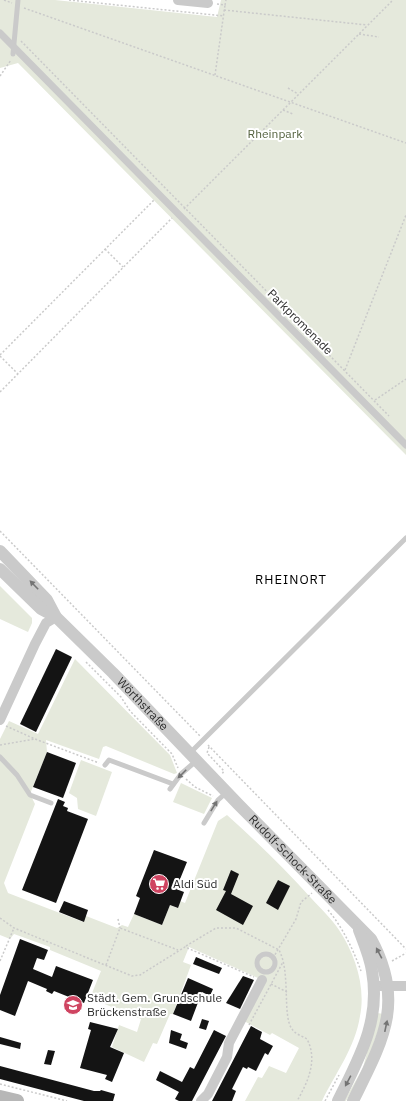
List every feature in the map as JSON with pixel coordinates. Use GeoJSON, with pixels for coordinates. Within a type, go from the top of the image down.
{"type":"FeatureCollection","features":[{"type":"Feature","properties":{"kind":"main road"},"geometry":{"type":"LineString","coordinates":[[0,1096],[17,1101]]}},
{"type":"Feature","properties":{"kind":"street"},"geometry":{"type":"LineString","coordinates":[[178,0],[204,2]]}},
{"type":"Feature","properties":{"kind":"street","name":"Parkpromenade"},"geometry":{"type":"LineString","coordinates":[[0,33],[13,51],[159,195],[406,445]]}},
{"type":"Feature","properties":{"kind":"street","name":"Wörthstraße"},"geometry":{"type":"LineString","coordinates":[[0,551],[47,600],[56,616],[193,757],[223,796]]}},
{"type":"Feature","properties":{"kind":"street","name":"Wörthstraße"},"geometry":{"type":"LineString","coordinates":[[0,569],[41,610],[56,616]]}},
{"type":"Feature","properties":{"kind":"street"},"geometry":{"type":"LineString","coordinates":[[0,721],[46,623],[56,616]]}},
{"type":"Feature","properties":{"kind":"street","name":"Rudolf-Schock-Straße"},"geometry":{"type":"LineString","coordinates":[[223,796],[371,939],[380,954],[389,985],[389,1010],[384,1037],[373,1063],[352,1101]]}},
{"type":"Feature","properties":{"kind":"street","name":"Rudolf-Schock-Straße"},"geometry":{"type":"LineString","coordinates":[[338,1101],[365,1044],[374,1009],[372,970],[358,926]]}},
{"type":"Feature","properties":{"kind":"street"},"geometry":{"type":"LineString","coordinates":[[201,1101],[208,1094],[227,1058],[229,1043],[264,976]]}},
{"type":"Feature","properties":{"kind":"street"},"geometry":{"type":"LineString","coordinates":[[374,986],[406,986]]}},
{"type":"Feature","properties":{"kind":"lane"},"geometry":{"type":"LineString","coordinates":[[13,51],[18,0]]}},
{"type":"Feature","properties":{"kind":"lane"},"geometry":{"type":"LineString","coordinates":[[104,765],[109,760],[171,786],[193,757],[406,538]]}},
{"type":"Feature","properties":{"kind":"lane"},"geometry":{"type":"LineString","coordinates":[[0,757],[17,775],[30,795],[51,803]]}},
{"type":"Feature","properties":{"kind":"lane"},"geometry":{"type":"LineString","coordinates":[[204,823],[223,796]]}},
{"type":"Feature","properties":{"kind":"lane"},"geometry":{"type":"LineString","coordinates":[[265,954],[273,958],[275,963],[273,969],[264,976],[258,969],[257,964],[258,959],[265,954]]}},
{"type":"Feature","properties":{"kind":"path"},"geometry":{"type":"LineString","coordinates":[[4,0],[12,3]]}},
{"type":"Feature","properties":{"kind":"path"},"geometry":{"type":"LineString","coordinates":[[69,0],[224,16]]}},
{"type":"Feature","properties":{"kind":"path"},"geometry":{"type":"LineString","coordinates":[[216,75],[226,0]]}},
{"type":"Feature","properties":{"kind":"path"},"geometry":{"type":"LineString","coordinates":[[0,392],[173,217],[178,215],[393,0]]}},
{"type":"Feature","properties":{"kind":"path"},"geometry":{"type":"LineString","coordinates":[[204,2],[225,5]]}},
{"type":"Feature","properties":{"kind":"path"},"geometry":{"type":"LineString","coordinates":[[22,7],[406,143]]}},
{"type":"Feature","properties":{"kind":"path"},"geometry":{"type":"LineString","coordinates":[[224,10],[367,25]]}},
{"type":"Feature","properties":{"kind":"path"},"geometry":{"type":"LineString","coordinates":[[359,34],[379,37]]}},
{"type":"Feature","properties":{"kind":"path"},"geometry":{"type":"LineString","coordinates":[[20,39],[390,417]]}},
{"type":"Feature","properties":{"kind":"path"},"geometry":{"type":"LineString","coordinates":[[0,76],[11,62],[13,51]]}},
{"type":"Feature","properties":{"kind":"path"},"geometry":{"type":"LineString","coordinates":[[288,88],[298,94]]}},
{"type":"Feature","properties":{"kind":"path"},"geometry":{"type":"LineString","coordinates":[[283,110],[294,114]]}},
{"type":"Feature","properties":{"kind":"path"},"geometry":{"type":"LineString","coordinates":[[18,374],[0,356],[159,195]]}},
{"type":"Feature","properties":{"kind":"path"},"geometry":{"type":"LineString","coordinates":[[344,370],[406,216]]}},
{"type":"Feature","properties":{"kind":"path"},"geometry":{"type":"LineString","coordinates":[[105,249],[124,267]]}},
{"type":"Feature","properties":{"kind":"path"},"geometry":{"type":"LineString","coordinates":[[374,401],[406,379]]}},
{"type":"Feature","properties":{"kind":"path"},"geometry":{"type":"LineString","coordinates":[[84,660],[121,697],[130,711],[172,754],[181,774],[195,787],[223,796]]}},
{"type":"Feature","properties":{"kind":"path"},"geometry":{"type":"LineString","coordinates":[[0,721],[35,739],[104,765]]}},
{"type":"Feature","properties":{"kind":"path"},"geometry":{"type":"LineString","coordinates":[[0,745],[35,739]]}},
{"type":"Feature","properties":{"kind":"path"},"geometry":{"type":"LineString","coordinates":[[273,958],[296,919],[301,902],[312,893]]}},
{"type":"Feature","properties":{"kind":"path"},"geometry":{"type":"LineString","coordinates":[[326,909],[341,927],[355,953],[362,973]]}},
{"type":"Feature","properties":{"kind":"path"},"geometry":{"type":"LineString","coordinates":[[0,918],[14,928],[136,976],[216,928],[236,928],[279,950],[283,962],[291,1028],[307,1039],[312,1056],[307,1082],[297,1101]]}},
{"type":"Feature","properties":{"kind":"path"},"geometry":{"type":"LineString","coordinates":[[106,965],[120,928],[118,919]]}},
{"type":"Feature","properties":{"kind":"path"},"geometry":{"type":"LineString","coordinates":[[0,961],[14,928]]}},
{"type":"Feature","properties":{"kind":"path"},"geometry":{"type":"LineString","coordinates":[[120,928],[178,950]]}},
{"type":"Feature","properties":{"kind":"path"},"geometry":{"type":"LineString","coordinates":[[185,947],[264,976],[272,985],[287,992]]}},
{"type":"Feature","properties":{"kind":"path"},"geometry":{"type":"LineString","coordinates":[[391,965],[392,961],[406,952]]}},
{"type":"Feature","properties":{"kind":"path"},"geometry":{"type":"LineString","coordinates":[[249,1026],[283,962]]}},
{"type":"Feature","properties":{"kind":"path"},"geometry":{"type":"LineString","coordinates":[[325,1101],[341,1071]]}},
{"type":"Feature","properties":{"kind":"path"},"geometry":{"type":"LineString","coordinates":[[0,1084],[67,1101]]}},
{"type":"Feature","properties":{"kind":"green space","name":"Rheinpark"},"geometry":{"type":"Polygon","coordinates":[[[0,0],[55,0],[217,17],[221,0],[406,0],[406,455],[18,63],[0,68],[0,0]]]}},
{"type":"Feature","properties":{"kind":"green space"},"geometry":{"type":"Polygon","coordinates":[[[0,586],[32,618],[32,623],[28,632],[0,619],[0,586]]]}},
{"type":"Feature","properties":{"kind":"green space"},"geometry":{"type":"Polygon","coordinates":[[[75,659],[170,755],[177,773],[174,774],[106,746],[103,747],[99,759],[46,740],[47,752],[30,794],[35,804],[4,883],[8,893],[83,922],[86,916],[117,928],[122,925],[128,927],[134,914],[162,925],[170,905],[177,908],[180,901],[185,903],[218,821],[227,815],[280,865],[329,917],[345,939],[358,971],[362,994],[358,1028],[344,1060],[322,1101],[245,1101],[258,1077],[262,1078],[269,1066],[286,1073],[299,1048],[272,1033],[270,1035],[244,1021],[258,978],[189,947],[183,962],[191,965],[173,1014],[170,1014],[157,1044],[153,1043],[144,1062],[112,1047],[119,1025],[137,1032],[141,1019],[90,998],[101,971],[50,950],[50,947],[14,934],[10,939],[0,935],[0,739],[9,721],[38,734],[75,659]]]}},
{"type":"Feature","properties":{"kind":"green space"},"geometry":{"type":"Polygon","coordinates":[[[81,760],[112,772],[96,816],[78,809],[77,798],[69,793],[81,760]]]}},
{"type":"Feature","properties":{"kind":"green space"},"geometry":{"type":"Polygon","coordinates":[[[181,783],[212,798],[204,814],[173,802],[181,783]]]}},
{"type":"Feature","properties":{"kind":"green space"},"geometry":{"type":"Polygon","coordinates":[[[377,1013],[384,1014],[365,1068],[346,1101],[344,1101],[363,1068],[377,1013]]]}},
{"type":"Feature","properties":{"kind":"building"},"geometry":{"type":"Polygon","coordinates":[[[56,649],[72,657],[36,732],[20,724],[56,649]]]}},
{"type":"Feature","properties":{"kind":"building"},"geometry":{"type":"Polygon","coordinates":[[[47,752],[76,763],[63,798],[33,787],[47,752]]]}},
{"type":"Feature","properties":{"kind":"building"},"geometry":{"type":"Polygon","coordinates":[[[58,799],[65,802],[63,806],[68,808],[67,811],[88,819],[56,903],[22,890],[58,799]]]}},
{"type":"Feature","properties":{"kind":"building","name":"Aldi Süd"},"geometry":{"type":"Polygon","coordinates":[[[154,850],[187,862],[176,889],[184,892],[178,908],[170,905],[162,925],[134,914],[140,898],[136,896],[154,850]]]}},
{"type":"Feature","properties":{"kind":"building"},"geometry":{"type":"Polygon","coordinates":[[[231,870],[239,874],[231,894],[253,906],[243,925],[216,910],[226,891],[223,890],[231,870]]]}},
{"type":"Feature","properties":{"kind":"building"},"geometry":{"type":"Polygon","coordinates":[[[278,880],[290,886],[278,910],[266,903],[278,880]]]}},
{"type":"Feature","properties":{"kind":"building"},"geometry":{"type":"Polygon","coordinates":[[[64,901],[88,910],[84,922],[59,912],[64,901]]]}},
{"type":"Feature","properties":{"kind":"building"},"geometry":{"type":"Polygon","coordinates":[[[20,939],[48,950],[44,960],[37,958],[33,969],[52,977],[56,966],[93,980],[84,1003],[54,991],[52,994],[46,991],[47,989],[28,981],[15,1016],[0,1010],[0,995],[20,939]]]}},
{"type":"Feature","properties":{"kind":"building"},"geometry":{"type":"Polygon","coordinates":[[[196,957],[222,968],[219,974],[193,964],[196,957]]]}},
{"type":"Feature","properties":{"kind":"building"},"geometry":{"type":"Polygon","coordinates":[[[243,976],[254,980],[240,1009],[226,1003],[243,976]]]}},
{"type":"Feature","properties":{"kind":"building"},"geometry":{"type":"Polygon","coordinates":[[[188,978],[213,989],[210,996],[202,992],[191,1021],[173,1014],[188,978]]]}},
{"type":"Feature","properties":{"kind":"building"},"geometry":{"type":"Polygon","coordinates":[[[202,1019],[209,1021],[206,1030],[199,1028],[202,1019]]]}},
{"type":"Feature","properties":{"kind":"building"},"geometry":{"type":"Polygon","coordinates":[[[90,1022],[118,1029],[110,1047],[124,1053],[112,1082],[105,1079],[107,1075],[80,1068],[91,1030],[88,1029],[90,1022]]]}},
{"type":"Feature","properties":{"kind":"building"},"geometry":{"type":"Polygon","coordinates":[[[251,1026],[262,1032],[260,1039],[273,1046],[268,1055],[265,1053],[256,1071],[248,1067],[247,1069],[243,1067],[232,1089],[236,1091],[232,1101],[212,1101],[251,1026]]]}},
{"type":"Feature","properties":{"kind":"building"},"geometry":{"type":"Polygon","coordinates":[[[171,1030],[182,1034],[180,1040],[188,1043],[186,1049],[169,1043],[171,1030]]]}},
{"type":"Feature","properties":{"kind":"building"},"geometry":{"type":"Polygon","coordinates":[[[214,1030],[226,1036],[192,1101],[179,1101],[175,1099],[179,1092],[156,1080],[160,1071],[182,1082],[190,1067],[194,1069],[214,1030]]]}},
{"type":"Feature","properties":{"kind":"building"},"geometry":{"type":"Polygon","coordinates":[[[0,1037],[21,1043],[20,1049],[0,1044],[0,1037]]]}},
{"type":"Feature","properties":{"kind":"building"},"geometry":{"type":"Polygon","coordinates":[[[48,1050],[55,1051],[51,1065],[44,1064],[48,1050]]]}},
{"type":"Feature","properties":{"kind":"building"},"geometry":{"type":"Polygon","coordinates":[[[0,1066],[94,1091],[101,1090],[115,1094],[113,1101],[84,1101],[0,1079],[0,1066]]]}},
{"type":"Feature","properties":{"kind":"place","name":"Aldi Süd"},"geometry":{"type":"Point","coordinates":[159,884]}},
{"type":"Feature","properties":{"kind":"place","name":"Städt. Gem. Grundschule Brückenstraße"},"geometry":{"type":"Point","coordinates":[73,1005]}},
{"type":"Feature","properties":{"kind":"district","name":"RHEINORT"},"geometry":{"type":"Point","coordinates":[291,579]}}]}
